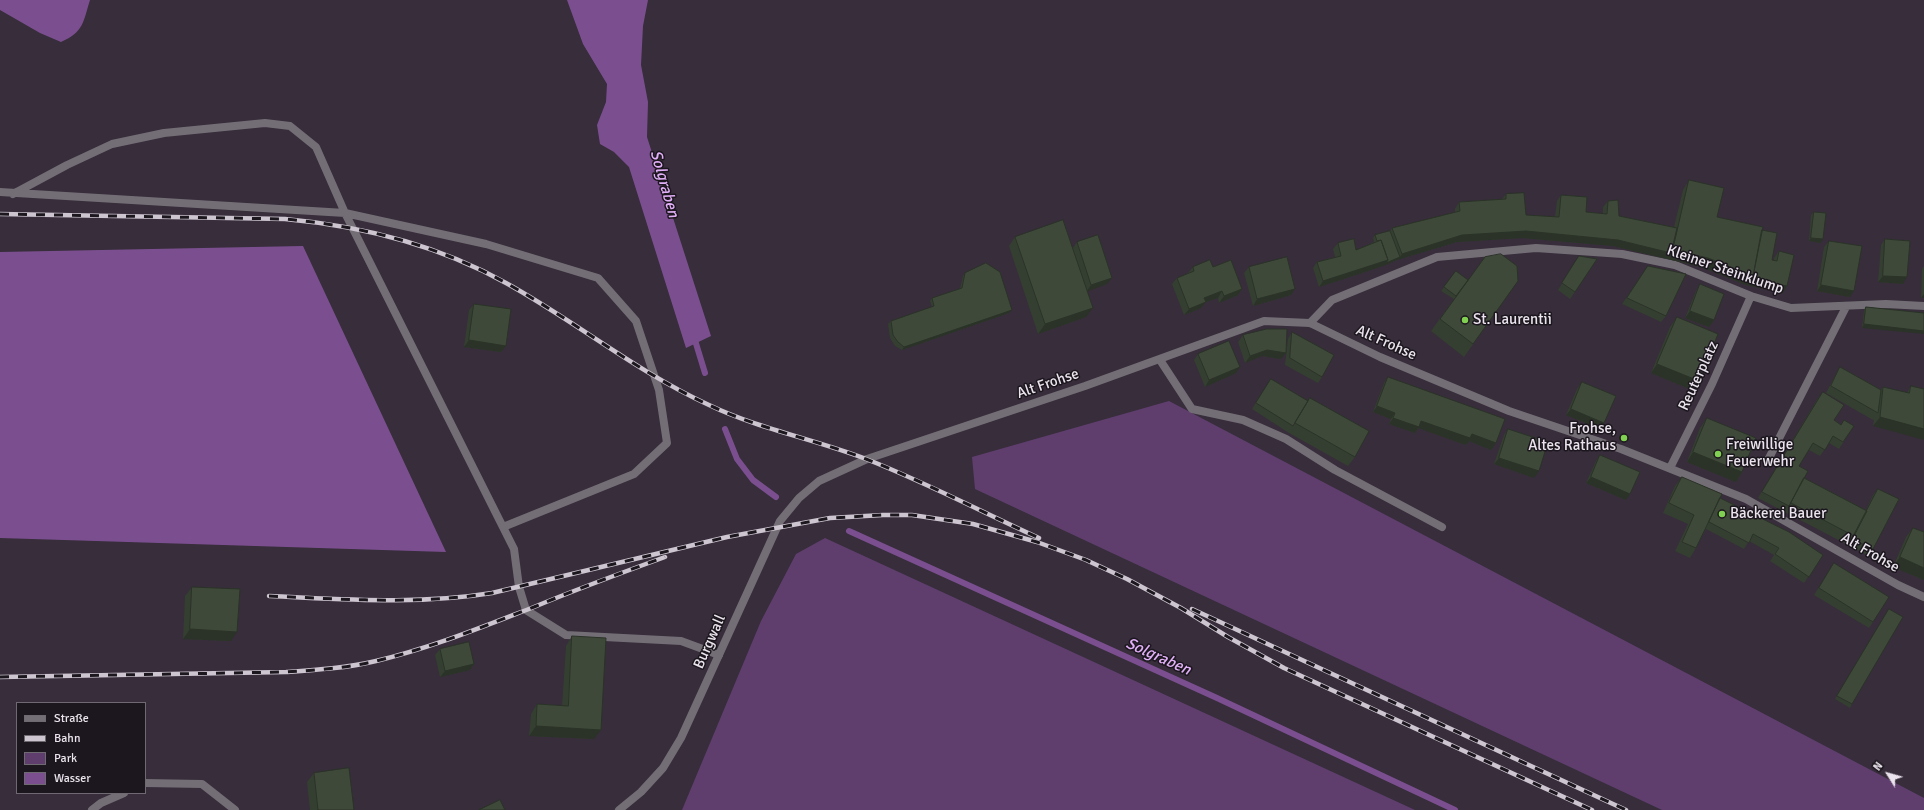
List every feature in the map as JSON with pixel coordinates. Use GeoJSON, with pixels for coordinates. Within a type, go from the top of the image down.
{"type":"FeatureCollection","features":[{"type":"Feature","properties":{"kind":"street"},"geometry":{"type":"LineString","coordinates":[[13,194],[67,165],[112,144],[164,134],[266,124],[290,126],[316,147],[345,213],[514,549],[519,587],[526,610],[566,635],[681,641],[719,656]]}},
{"type":"Feature","properties":{"kind":"street"},"geometry":{"type":"LineString","coordinates":[[0,192],[13,194],[345,213],[486,244],[598,278],[636,320],[659,390],[668,443],[634,474],[503,527]]}},
{"type":"Feature","properties":{"kind":"street","name":"Kleiner Steinklump"},"geometry":{"type":"LineString","coordinates":[[1310,323],[1332,300],[1437,257],[1536,248],[1622,254],[1676,265],[1751,296],[1791,308],[1846,307],[1886,304],[1924,306]]}},
{"type":"Feature","properties":{"kind":"street","name":"Reuterplatz"},"geometry":{"type":"LineString","coordinates":[[1670,468],[1712,384],[1751,296]]}},
{"type":"Feature","properties":{"kind":"street"},"geometry":{"type":"LineString","coordinates":[[1768,460],[1846,307]]}},
{"type":"Feature","properties":{"kind":"street","name":"Alt Frohse"},"geometry":{"type":"LineString","coordinates":[[819,481],[867,460],[1160,360],[1264,321],[1310,323],[1380,357],[1509,411],[1621,449],[1746,499],[1898,585],[1924,597]]}},
{"type":"Feature","properties":{"kind":"street"},"geometry":{"type":"LineString","coordinates":[[1160,360],[1192,409],[1243,420],[1286,439],[1335,470],[1442,528]]}},
{"type":"Feature","properties":{"kind":"street","name":"Burgwall"},"geometry":{"type":"LineString","coordinates":[[619,810],[641,792],[663,768],[681,738],[780,521],[799,498],[819,481]]}},
{"type":"Feature","properties":{"kind":"street"},"geometry":{"type":"LineString","coordinates":[[146,783],[202,784],[234,810]]}},
{"type":"Feature","properties":{"kind":"street"},"geometry":{"type":"LineString","coordinates":[[92,810],[101,803],[122,794]]}},
{"type":"Feature","properties":{"kind":"green space"},"geometry":{"type":"Polygon","coordinates":[[[1169,401],[1924,798],[1924,810],[1662,810],[975,489],[972,457],[1169,401]]]}},
{"type":"Feature","properties":{"kind":"green space"},"geometry":{"type":"Polygon","coordinates":[[[825,538],[1415,810],[682,810],[761,621],[796,554],[825,538]]]}},
{"type":"Feature","properties":{"kind":"water"},"geometry":{"type":"Polygon","coordinates":[[[0,0],[90,0],[82,26],[69,38],[61,42],[40,33],[0,10],[0,0]]]}},
{"type":"Feature","properties":{"kind":"water"},"geometry":{"type":"Polygon","coordinates":[[[567,0],[648,0],[643,26],[641,65],[648,102],[647,137],[711,336],[686,348],[629,167],[614,152],[600,144],[597,125],[606,102],[607,84],[583,44],[567,0]]]}},
{"type":"Feature","properties":{"kind":"water"},"geometry":{"type":"Polygon","coordinates":[[[303,246],[446,552],[0,538],[0,252],[303,246]]]}},
{"type":"Feature","properties":{"kind":"building"},"geometry":{"type":"Polygon","coordinates":[[[1689,180],[1724,188],[1717,217],[1763,227],[1753,276],[1708,258],[1673,250],[1689,180]]]}},
{"type":"Feature","properties":{"kind":"building"},"geometry":{"type":"Polygon","coordinates":[[[1524,193],[1526,215],[1559,217],[1561,195],[1587,197],[1586,212],[1607,214],[1608,201],[1618,200],[1619,216],[1677,228],[1671,253],[1618,240],[1526,231],[1462,235],[1402,254],[1392,228],[1460,211],[1459,202],[1506,199],[1506,194],[1524,193]]]}},
{"type":"Feature","properties":{"kind":"building"},"geometry":{"type":"Polygon","coordinates":[[[1814,212],[1826,213],[1823,239],[1811,238],[1814,212]]]}},
{"type":"Feature","properties":{"kind":"building"},"geometry":{"type":"Polygon","coordinates":[[[1063,220],[1093,308],[1045,324],[1015,237],[1063,220]]]}},
{"type":"Feature","properties":{"kind":"building"},"geometry":{"type":"Polygon","coordinates":[[[1762,230],[1777,233],[1772,260],[1777,261],[1779,251],[1794,255],[1787,286],[1751,279],[1753,276],[1762,230]]]}},
{"type":"Feature","properties":{"kind":"building"},"geometry":{"type":"Polygon","coordinates":[[[1390,231],[1400,257],[1386,263],[1388,260],[1381,240],[1377,241],[1375,235],[1390,231]]]}},
{"type":"Feature","properties":{"kind":"building"},"geometry":{"type":"Polygon","coordinates":[[[1098,235],[1112,278],[1091,285],[1077,242],[1098,235]]]}},
{"type":"Feature","properties":{"kind":"building"},"geometry":{"type":"Polygon","coordinates":[[[1354,239],[1356,250],[1381,240],[1388,260],[1323,281],[1317,262],[1341,256],[1338,243],[1354,239]]]}},
{"type":"Feature","properties":{"kind":"building"},"geometry":{"type":"Polygon","coordinates":[[[1885,239],[1910,241],[1907,277],[1883,276],[1885,239]]]}},
{"type":"Feature","properties":{"kind":"building"},"geometry":{"type":"Polygon","coordinates":[[[1829,241],[1862,246],[1854,291],[1821,285],[1829,241]]]}},
{"type":"Feature","properties":{"kind":"building","name":"St. Laurentii"},"geometry":{"type":"Polygon","coordinates":[[[1501,254],[1517,266],[1518,281],[1473,344],[1440,319],[1485,257],[1501,254]]]}},
{"type":"Feature","properties":{"kind":"building"},"geometry":{"type":"Polygon","coordinates":[[[1579,256],[1597,259],[1575,292],[1562,283],[1579,256]]]}},
{"type":"Feature","properties":{"kind":"building"},"geometry":{"type":"Polygon","coordinates":[[[1287,257],[1295,289],[1257,299],[1249,267],[1287,257]]]}},
{"type":"Feature","properties":{"kind":"building"},"geometry":{"type":"Polygon","coordinates":[[[1210,260],[1213,267],[1231,260],[1242,289],[1224,296],[1222,291],[1204,298],[1206,302],[1189,309],[1177,278],[1194,271],[1193,267],[1210,260]]]}},
{"type":"Feature","properties":{"kind":"building"},"geometry":{"type":"Polygon","coordinates":[[[986,263],[1000,272],[1012,310],[904,347],[898,342],[893,335],[891,321],[934,306],[932,298],[962,288],[965,273],[986,263]]]}},
{"type":"Feature","properties":{"kind":"building"},"geometry":{"type":"Polygon","coordinates":[[[1648,266],[1686,274],[1666,316],[1627,298],[1648,266]]]}},
{"type":"Feature","properties":{"kind":"building"},"geometry":{"type":"Polygon","coordinates":[[[1456,271],[1468,280],[1456,296],[1444,287],[1456,271]]]}},
{"type":"Feature","properties":{"kind":"building"},"geometry":{"type":"Polygon","coordinates":[[[1700,284],[1724,294],[1714,320],[1690,311],[1700,284]]]}},
{"type":"Feature","properties":{"kind":"building"},"geometry":{"type":"Polygon","coordinates":[[[474,304],[511,309],[506,346],[469,340],[474,304]]]}},
{"type":"Feature","properties":{"kind":"building"},"geometry":{"type":"Polygon","coordinates":[[[1866,307],[1924,313],[1924,331],[1864,324],[1866,307]]]}},
{"type":"Feature","properties":{"kind":"building"},"geometry":{"type":"Polygon","coordinates":[[[1677,317],[1718,334],[1699,381],[1657,364],[1677,317]]]}},
{"type":"Feature","properties":{"kind":"building"},"geometry":{"type":"Polygon","coordinates":[[[1267,329],[1287,329],[1286,353],[1267,350],[1250,356],[1243,335],[1267,329]]]}},
{"type":"Feature","properties":{"kind":"building"},"geometry":{"type":"Polygon","coordinates":[[[1292,332],[1334,355],[1322,377],[1290,358],[1292,332]]]}},
{"type":"Feature","properties":{"kind":"building"},"geometry":{"type":"Polygon","coordinates":[[[1229,341],[1240,367],[1209,380],[1198,354],[1229,341]]]}},
{"type":"Feature","properties":{"kind":"building"},"geometry":{"type":"Polygon","coordinates":[[[1840,367],[1881,390],[1878,413],[1831,386],[1840,367]]]}},
{"type":"Feature","properties":{"kind":"building"},"geometry":{"type":"Polygon","coordinates":[[[1388,377],[1505,419],[1496,443],[1472,434],[1470,438],[1421,421],[1419,427],[1393,418],[1395,413],[1377,406],[1388,377]]]}},
{"type":"Feature","properties":{"kind":"building"},"geometry":{"type":"Polygon","coordinates":[[[1271,379],[1308,401],[1293,426],[1256,403],[1271,379]]]}},
{"type":"Feature","properties":{"kind":"building"},"geometry":{"type":"Polygon","coordinates":[[[1582,382],[1616,396],[1604,423],[1571,409],[1582,382]]]}},
{"type":"Feature","properties":{"kind":"building"},"geometry":{"type":"Polygon","coordinates":[[[1911,386],[1924,389],[1924,429],[1880,417],[1883,387],[1909,393],[1911,386]]]}},
{"type":"Feature","properties":{"kind":"building"},"geometry":{"type":"Polygon","coordinates":[[[1823,392],[1844,405],[1834,420],[1841,425],[1844,420],[1854,426],[1843,442],[1833,436],[1825,450],[1813,443],[1799,466],[1808,471],[1789,506],[1762,492],[1823,392]]]}},
{"type":"Feature","properties":{"kind":"building"},"geometry":{"type":"Polygon","coordinates":[[[1310,398],[1369,431],[1355,457],[1295,423],[1310,398]]]}},
{"type":"Feature","properties":{"kind":"building"},"geometry":{"type":"Polygon","coordinates":[[[1707,418],[1756,438],[1742,472],[1693,452],[1707,418]]]}},
{"type":"Feature","properties":{"kind":"building"},"geometry":{"type":"Polygon","coordinates":[[[1508,429],[1548,442],[1539,471],[1499,458],[1508,429]]]}},
{"type":"Feature","properties":{"kind":"building"},"geometry":{"type":"Polygon","coordinates":[[[1600,455],[1640,472],[1630,494],[1591,477],[1600,455]]]}},
{"type":"Feature","properties":{"kind":"building"},"geometry":{"type":"Polygon","coordinates":[[[1682,477],[1722,494],[1696,548],[1682,542],[1694,515],[1669,503],[1682,477]]]}},
{"type":"Feature","properties":{"kind":"building"},"geometry":{"type":"Polygon","coordinates":[[[1804,478],[1867,511],[1854,536],[1791,503],[1804,478]]]}},
{"type":"Feature","properties":{"kind":"building"},"geometry":{"type":"Polygon","coordinates":[[[1878,489],[1899,499],[1873,549],[1852,539],[1878,489]]]}},
{"type":"Feature","properties":{"kind":"building"},"geometry":{"type":"Polygon","coordinates":[[[1720,498],[1789,532],[1823,555],[1809,577],[1775,554],[1779,548],[1753,534],[1749,543],[1709,522],[1720,498]]]}},
{"type":"Feature","properties":{"kind":"building"},"geometry":{"type":"Polygon","coordinates":[[[1913,528],[1924,532],[1924,568],[1900,557],[1913,528]]]}},
{"type":"Feature","properties":{"kind":"building"},"geometry":{"type":"Polygon","coordinates":[[[1834,563],[1889,597],[1873,622],[1819,588],[1834,563]]]}},
{"type":"Feature","properties":{"kind":"building"},"geometry":{"type":"Polygon","coordinates":[[[192,587],[240,589],[237,632],[190,629],[192,587]]]}},
{"type":"Feature","properties":{"kind":"building"},"geometry":{"type":"Polygon","coordinates":[[[1889,609],[1903,617],[1852,704],[1837,696],[1889,609]]]}},
{"type":"Feature","properties":{"kind":"building"},"geometry":{"type":"Polygon","coordinates":[[[572,636],[606,638],[601,730],[536,726],[537,704],[568,706],[572,636]]]}},
{"type":"Feature","properties":{"kind":"building"},"geometry":{"type":"Polygon","coordinates":[[[469,642],[474,664],[445,671],[440,649],[469,642]]]}},
{"type":"Feature","properties":{"kind":"building"},"geometry":{"type":"Polygon","coordinates":[[[349,768],[354,810],[318,810],[314,773],[349,768]]]}},
{"type":"Feature","properties":{"kind":"building"},"geometry":{"type":"Polygon","coordinates":[[[500,800],[505,810],[479,810],[500,800]]]}},
{"type":"Feature","properties":{"kind":"waterway","name":"Solgraben"},"geometry":{"type":"LineString","coordinates":[[694,337],[705,373]]}},
{"type":"Feature","properties":{"kind":"waterway","name":"Solgraben"},"geometry":{"type":"LineString","coordinates":[[725,429],[737,459],[753,480],[776,497]]}},
{"type":"Feature","properties":{"kind":"waterway","name":"Solgraben"},"geometry":{"type":"LineString","coordinates":[[849,531],[1217,698],[1455,810]]}},
{"type":"Feature","properties":{"kind":"railway"},"geometry":{"type":"LineString","coordinates":[[0,214],[285,219],[314,222],[371,232],[399,239],[454,258],[506,283],[557,313],[631,362],[682,392],[709,405],[747,421],[866,459],[932,487],[1039,538]]}},
{"type":"Feature","properties":{"kind":"railway"},"geometry":{"type":"LineString","coordinates":[[269,596],[353,600],[408,600],[464,597],[492,593],[727,537],[830,518],[912,515],[973,524],[1037,542],[1086,560],[1127,579],[1181,608],[1228,637],[1284,668],[1592,810]]}},
{"type":"Feature","properties":{"kind":"railway"},"geometry":{"type":"LineString","coordinates":[[0,677],[286,672],[354,665],[396,656],[456,637],[583,587],[665,557]]}},
{"type":"Feature","properties":{"kind":"railway"},"geometry":{"type":"LineString","coordinates":[[1192,609],[1626,810]]}},
{"type":"Feature","properties":{"kind":"place","name":"St. Laurentii"},"geometry":{"type":"Point","coordinates":[1465,320]}},
{"type":"Feature","properties":{"kind":"place","name":"Frohse, Altes Rathaus"},"geometry":{"type":"Point","coordinates":[1624,438]}},
{"type":"Feature","properties":{"kind":"place","name":"Freiwillige Feuerwehr"},"geometry":{"type":"Point","coordinates":[1718,454]}},
{"type":"Feature","properties":{"kind":"place","name":"Bäckerei Bauer"},"geometry":{"type":"Point","coordinates":[1722,514]}}]}
